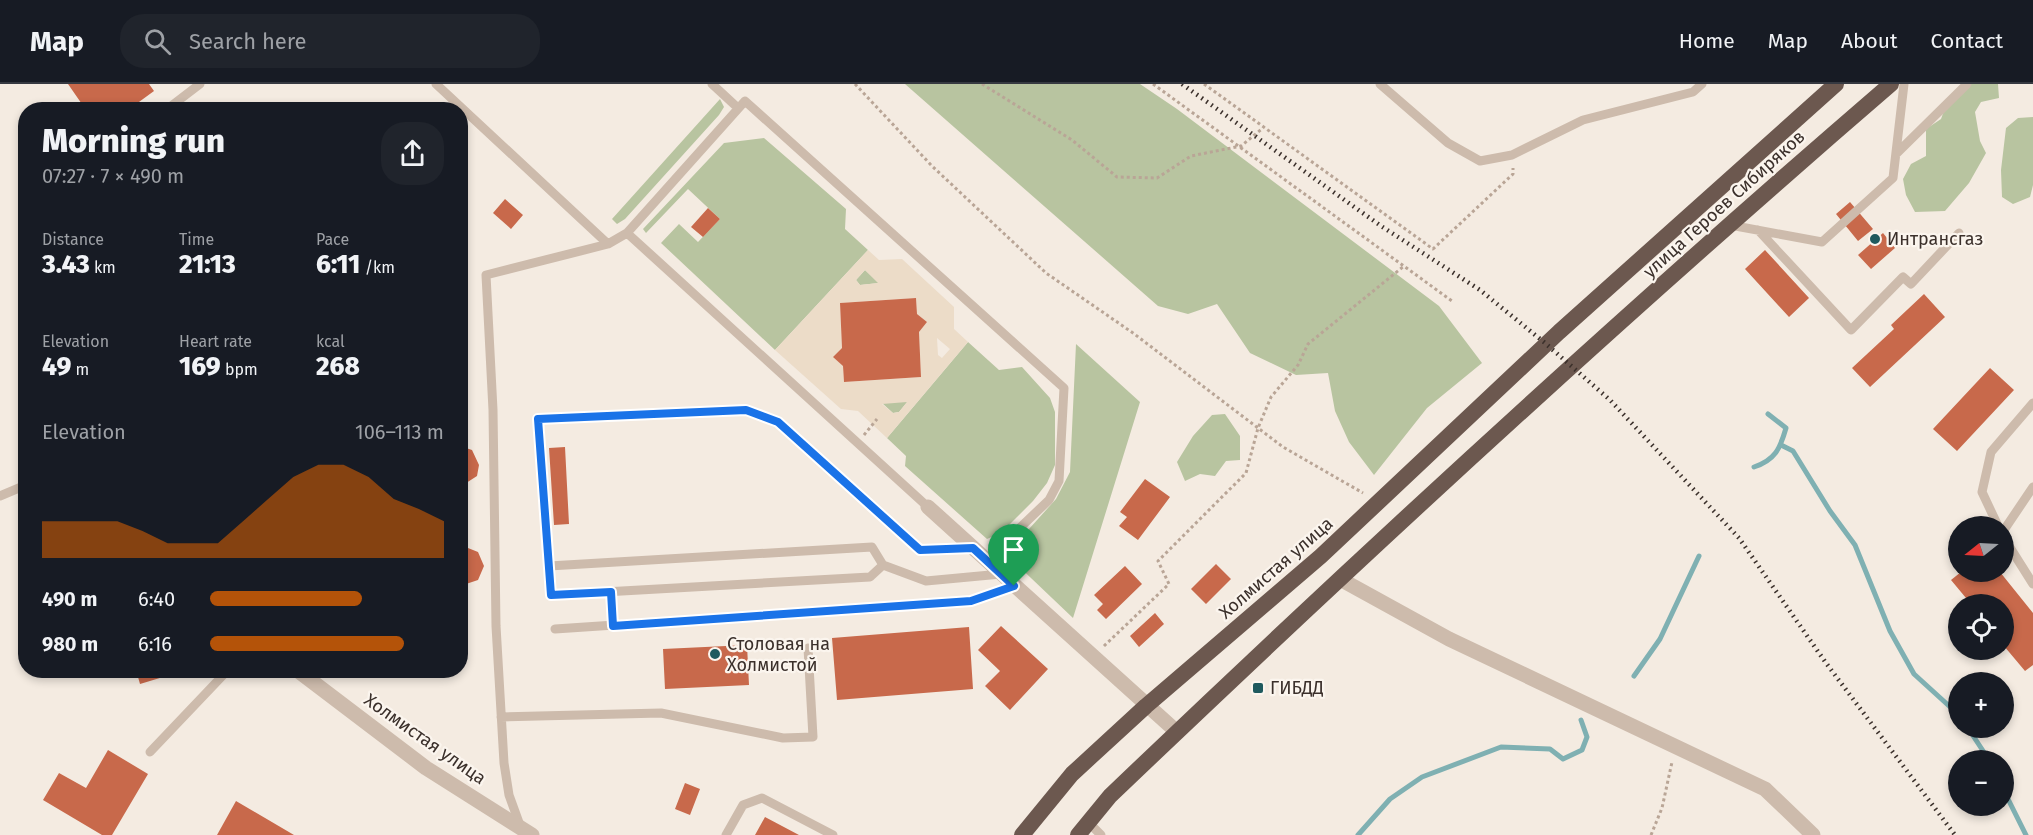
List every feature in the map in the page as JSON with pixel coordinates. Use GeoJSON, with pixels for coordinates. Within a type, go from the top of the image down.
{"type":"FeatureCollection","features":[{"type":"Feature","properties":{"kind":"highway","name":"улица Героев Сибиряков"},"geometry":{"type":"LineString","coordinates":[[1559,332],[1836,84]]}},
{"type":"Feature","properties":{"kind":"highway","name":"улица Героев Сибиряков"},"geometry":{"type":"LineString","coordinates":[[1340,579],[1727,225],[1891,84]]}},
{"type":"Feature","properties":{"kind":"highway","name":"Холмистая улица"},"geometry":{"type":"LineString","coordinates":[[1022,835],[1072,774],[1146,706],[1379,502],[1559,332]]}},
{"type":"Feature","properties":{"kind":"highway"},"geometry":{"type":"LineString","coordinates":[[1083,829],[1110,796],[1340,579]]}},
{"type":"Feature","properties":{"kind":"street"},"geometry":{"type":"LineString","coordinates":[[928,507],[1177,732]]}},
{"type":"Feature","properties":{"kind":"street"},"geometry":{"type":"LineString","coordinates":[[1340,579],[1449,639],[1765,789],[1813,835]]}},
{"type":"Feature","properties":{"kind":"street","name":"Холмистая улица"},"geometry":{"type":"LineString","coordinates":[[308,678],[426,768],[527,831]]}},
{"type":"Feature","properties":{"kind":"lane"},"geometry":{"type":"LineString","coordinates":[[176,102],[200,84]]}},
{"type":"Feature","properties":{"kind":"lane"},"geometry":{"type":"LineString","coordinates":[[436,84],[455,102]]}},
{"type":"Feature","properties":{"kind":"lane"},"geometry":{"type":"LineString","coordinates":[[712,84],[738,108]]}},
{"type":"Feature","properties":{"kind":"lane"},"geometry":{"type":"LineString","coordinates":[[1380,84],[1448,143],[1480,161],[1512,155],[1583,120],[1693,92],[1702,84]]}},
{"type":"Feature","properties":{"kind":"lane"},"geometry":{"type":"LineString","coordinates":[[1727,225],[1822,242],[1893,178],[1904,84]]}},
{"type":"Feature","properties":{"kind":"lane"},"geometry":{"type":"LineString","coordinates":[[1896,154],[1967,84]]}},
{"type":"Feature","properties":{"kind":"lane"},"geometry":{"type":"LineString","coordinates":[[527,831],[509,795],[501,717],[496,626],[493,410],[486,275],[608,244],[627,233],[744,101],[1064,388],[1059,482],[1049,500],[986,560]]}},
{"type":"Feature","properties":{"kind":"lane"},"geometry":{"type":"LineString","coordinates":[[468,114],[608,244]]}},
{"type":"Feature","properties":{"kind":"lane"},"geometry":{"type":"LineString","coordinates":[[1758,230],[1851,330],[1903,277],[1911,284],[1959,233]]}},
{"type":"Feature","properties":{"kind":"lane"},"geometry":{"type":"LineString","coordinates":[[627,233],[928,507]]}},
{"type":"Feature","properties":{"kind":"lane"},"geometry":{"type":"LineString","coordinates":[[1994,516],[1983,492],[1991,452],[2033,403]]}},
{"type":"Feature","properties":{"kind":"lane"},"geometry":{"type":"LineString","coordinates":[[883,565],[870,577],[551,595],[538,419],[746,410],[778,422],[920,550],[973,548]]}},
{"type":"Feature","properties":{"kind":"lane"},"geometry":{"type":"LineString","coordinates":[[2013,516],[2033,487]]}},
{"type":"Feature","properties":{"kind":"lane"},"geometry":{"type":"LineString","coordinates":[[0,496],[18,488]]}},
{"type":"Feature","properties":{"kind":"lane"},"geometry":{"type":"LineString","coordinates":[[549,566],[872,547],[883,565],[926,581],[1001,574]]}},
{"type":"Feature","properties":{"kind":"lane"},"geometry":{"type":"LineString","coordinates":[[2014,554],[2033,584]]}},
{"type":"Feature","properties":{"kind":"lane"},"geometry":{"type":"LineString","coordinates":[[555,630],[971,601],[1014,586]]}},
{"type":"Feature","properties":{"kind":"lane"},"geometry":{"type":"LineString","coordinates":[[611,592],[613,626]]}},
{"type":"Feature","properties":{"kind":"lane"},"geometry":{"type":"LineString","coordinates":[[501,717],[661,713],[783,738],[813,737],[808,648]]}},
{"type":"Feature","properties":{"kind":"lane"},"geometry":{"type":"LineString","coordinates":[[150,752],[220,678]]}},
{"type":"Feature","properties":{"kind":"lane"},"geometry":{"type":"LineString","coordinates":[[726,835],[743,806],[762,798],[833,835]]}},
{"type":"Feature","properties":{"kind":"lane"},"geometry":{"type":"LineString","coordinates":[[1083,829],[1101,835]]}},
{"type":"Feature","properties":{"kind":"path"},"geometry":{"type":"LineString","coordinates":[[855,84],[932,166],[1046,273],[1133,333],[1282,447],[1379,502]]}},
{"type":"Feature","properties":{"kind":"path"},"geometry":{"type":"LineString","coordinates":[[982,84],[1072,140],[1117,177],[1157,178],[1191,156],[1241,146],[1263,128]]}},
{"type":"Feature","properties":{"kind":"path"},"geometry":{"type":"LineString","coordinates":[[1153,84],[1452,301]]}},
{"type":"Feature","properties":{"kind":"path"},"geometry":{"type":"LineString","coordinates":[[1204,84],[1434,249],[1513,174],[1512,155]]}},
{"type":"Feature","properties":{"kind":"path"},"geometry":{"type":"LineString","coordinates":[[1092,657],[1169,584],[1158,561],[1246,473],[1258,429],[1271,397],[1298,365],[1308,344],[1404,266]]}},
{"type":"Feature","properties":{"kind":"path"},"geometry":{"type":"LineString","coordinates":[[1651,835],[1662,808],[1676,745]]}},
{"type":"Feature","properties":{"kind":"green space"},"geometry":{"type":"Polygon","coordinates":[[[905,84],[1140,84],[1177,109],[1439,306],[1482,363],[1427,408],[1374,475],[1349,442],[1335,411],[1328,373],[1296,375],[1250,353],[1217,304],[1188,314],[1158,306],[905,84]]]}},
{"type":"Feature","properties":{"kind":"green space"},"geometry":{"type":"Polygon","coordinates":[[[1971,84],[1998,84],[1999,98],[1981,102],[1975,112],[1980,141],[1986,153],[1969,183],[1945,211],[1915,212],[1906,195],[1903,179],[1911,164],[1926,156],[1926,129],[1941,119],[1945,108],[1971,84]]]}},
{"type":"Feature","properties":{"kind":"green space"},"geometry":{"type":"Polygon","coordinates":[[[720,99],[724,107],[719,115],[625,219],[617,224],[612,219],[720,99]]]}},
{"type":"Feature","properties":{"kind":"green space"},"geometry":{"type":"Polygon","coordinates":[[[2033,117],[2033,185],[2030,197],[2013,204],[2002,197],[2001,170],[2006,128],[2018,118],[2033,117]]]}},
{"type":"Feature","properties":{"kind":"green space"},"geometry":{"type":"Polygon","coordinates":[[[764,138],[846,209],[845,229],[868,250],[775,350],[661,243],[679,224],[698,242],[720,219],[688,189],[646,233],[643,229],[724,143],[764,138]]]}},
{"type":"Feature","properties":{"kind":"green space"},"geometry":{"type":"Polygon","coordinates":[[[865,270],[879,283],[860,285],[856,280],[865,270]]]}},
{"type":"Feature","properties":{"kind":"green space"},"geometry":{"type":"Polygon","coordinates":[[[968,342],[999,370],[1022,367],[1050,398],[1055,412],[1055,465],[1047,483],[1033,501],[1001,533],[987,539],[905,466],[906,456],[887,438],[968,342]]]}},
{"type":"Feature","properties":{"kind":"green space"},"geometry":{"type":"Polygon","coordinates":[[[1076,344],[1140,402],[1073,618],[1010,558],[1020,539],[1056,499],[1070,472],[1076,344]]]}},
{"type":"Feature","properties":{"kind":"green space"},"geometry":{"type":"Polygon","coordinates":[[[908,401],[899,412],[893,413],[882,403],[908,401]]]}},
{"type":"Feature","properties":{"kind":"green space"},"geometry":{"type":"Polygon","coordinates":[[[1225,414],[1240,436],[1240,460],[1226,461],[1215,476],[1200,474],[1185,481],[1177,462],[1193,436],[1212,415],[1225,414]]]}},
{"type":"Feature","properties":{"kind":"shaded area"},"geometry":{"type":"Polygon","coordinates":[[[868,250],[879,260],[902,259],[954,307],[954,329],[968,342],[887,438],[858,411],[841,409],[775,350],[868,250]],[[865,270],[856,280],[860,285],[878,283],[865,270]],[[916,298],[840,303],[842,348],[834,357],[843,366],[844,382],[921,377],[919,332],[927,322],[917,314],[916,298]],[[937,338],[938,355],[942,358],[950,349],[937,338]],[[907,402],[882,404],[893,413],[899,412],[907,402]]]}},
{"type":"Feature","properties":{"kind":"building"},"geometry":{"type":"Polygon","coordinates":[[[68,84],[149,84],[154,91],[139,102],[80,102],[68,84]]]}},
{"type":"Feature","properties":{"kind":"building"},"geometry":{"type":"Polygon","coordinates":[[[505,199],[523,215],[511,229],[493,213],[505,199]]]}},
{"type":"Feature","properties":{"kind":"building"},"geometry":{"type":"Polygon","coordinates":[[[1850,202],[1873,229],[1858,241],[1836,214],[1850,202]]]}},
{"type":"Feature","properties":{"kind":"building"},"geometry":{"type":"Polygon","coordinates":[[[708,208],[720,219],[703,237],[691,227],[708,208]]]}},
{"type":"Feature","properties":{"kind":"building"},"geometry":{"type":"Polygon","coordinates":[[[1883,233],[1895,248],[1871,269],[1858,255],[1883,233]]]}},
{"type":"Feature","properties":{"kind":"building"},"geometry":{"type":"Polygon","coordinates":[[[1765,250],[1809,298],[1789,317],[1745,269],[1765,250]]]}},
{"type":"Feature","properties":{"kind":"building"},"geometry":{"type":"Polygon","coordinates":[[[1924,294],[1945,317],[1870,387],[1852,368],[1894,329],[1891,325],[1924,294]]]}},
{"type":"Feature","properties":{"kind":"building"},"geometry":{"type":"Polygon","coordinates":[[[916,298],[917,314],[927,322],[919,332],[921,377],[844,382],[843,366],[833,357],[842,348],[840,303],[916,298]]]}},
{"type":"Feature","properties":{"kind":"building"},"geometry":{"type":"Polygon","coordinates":[[[1990,368],[2014,390],[1957,451],[1933,429],[1990,368]]]}},
{"type":"Feature","properties":{"kind":"building"},"geometry":{"type":"Polygon","coordinates":[[[565,447],[569,524],[554,525],[549,448],[565,447]]]}},
{"type":"Feature","properties":{"kind":"building"},"geometry":{"type":"Polygon","coordinates":[[[468,449],[472,450],[479,465],[477,476],[468,482],[468,449]]]}},
{"type":"Feature","properties":{"kind":"building"},"geometry":{"type":"Polygon","coordinates":[[[1145,479],[1170,497],[1138,540],[1119,526],[1127,517],[1120,512],[1145,479]]]}},
{"type":"Feature","properties":{"kind":"building"},"geometry":{"type":"Polygon","coordinates":[[[468,548],[478,552],[484,566],[478,580],[468,583],[468,548]]]}},
{"type":"Feature","properties":{"kind":"building"},"geometry":{"type":"Polygon","coordinates":[[[1216,564],[1231,579],[1206,604],[1191,589],[1216,564]]]}},
{"type":"Feature","properties":{"kind":"building"},"geometry":{"type":"Polygon","coordinates":[[[1125,566],[1142,584],[1106,619],[1097,610],[1103,604],[1094,595],[1125,566]]]}},
{"type":"Feature","properties":{"kind":"building"},"geometry":{"type":"Polygon","coordinates":[[[1953,582],[2008,582],[2033,613],[2033,665],[2025,671],[2014,658],[2014,594],[1963,594],[1953,582]]]}},
{"type":"Feature","properties":{"kind":"building"},"geometry":{"type":"Polygon","coordinates":[[[1155,613],[1164,624],[1139,647],[1130,636],[1155,613]]]}},
{"type":"Feature","properties":{"kind":"building"},"geometry":{"type":"Polygon","coordinates":[[[1001,626],[1048,669],[1010,710],[985,686],[1000,671],[978,650],[1001,626]]]}},
{"type":"Feature","properties":{"kind":"building"},"geometry":{"type":"Polygon","coordinates":[[[969,627],[973,689],[837,700],[832,638],[969,627]]]}},
{"type":"Feature","properties":{"kind":"building"},"geometry":{"type":"Polygon","coordinates":[[[747,645],[749,685],[665,689],[663,649],[747,645]]]}},
{"type":"Feature","properties":{"kind":"building"},"geometry":{"type":"Polygon","coordinates":[[[138,678],[160,678],[140,684],[138,678]]]}},
{"type":"Feature","properties":{"kind":"building"},"geometry":{"type":"Polygon","coordinates":[[[108,750],[148,774],[112,835],[102,835],[43,800],[59,773],[86,788],[108,750]]]}},
{"type":"Feature","properties":{"kind":"building"},"geometry":{"type":"Polygon","coordinates":[[[685,783],[700,789],[690,815],[675,809],[685,783]]]}},
{"type":"Feature","properties":{"kind":"building"},"geometry":{"type":"Polygon","coordinates":[[[236,801],[294,835],[217,835],[236,801]]]}},
{"type":"Feature","properties":{"kind":"building"},"geometry":{"type":"Polygon","coordinates":[[[765,817],[799,835],[755,835],[765,817]]]}},
{"type":"Feature","properties":{"kind":"waterway"},"geometry":{"type":"LineString","coordinates":[[1754,467],[1767,461],[1776,453],[1786,428],[1768,414]]}},
{"type":"Feature","properties":{"kind":"waterway"},"geometry":{"type":"LineString","coordinates":[[1781,445],[1793,451],[1830,511],[1855,545],[1890,631],[1914,674],[1948,705]]}},
{"type":"Feature","properties":{"kind":"waterway"},"geometry":{"type":"LineString","coordinates":[[1634,676],[1660,639],[1699,556]]}},
{"type":"Feature","properties":{"kind":"waterway"},"geometry":{"type":"LineString","coordinates":[[1358,835],[1390,799],[1422,777],[1501,747],[1550,749],[1563,759],[1582,750],[1587,737],[1581,720]]}},
{"type":"Feature","properties":{"kind":"waterway"},"geometry":{"type":"LineString","coordinates":[[1975,738],[1982,750]]}},
{"type":"Feature","properties":{"kind":"waterway"},"geometry":{"type":"LineString","coordinates":[[2014,811],[2026,835]]}},
{"type":"Feature","properties":{"kind":"railway"},"geometry":{"type":"LineString","coordinates":[[1182,84],[1381,226],[1480,290],[1610,400],[1739,538],[1826,663],[1955,835]]}},
{"type":"Feature","properties":{"kind":"place","name":"Интрансгаз"},"geometry":{"type":"Point","coordinates":[1875,239]}},
{"type":"Feature","properties":{"kind":"place","name":"Столовая на Холмистой"},"geometry":{"type":"Point","coordinates":[715,654]}},
{"type":"Feature","properties":{"kind":"place","name":"ГИБДД"},"geometry":{"type":"Point","coordinates":[1258,688]}},
{"type":"Feature","properties":{"kind":"route"},"geometry":{"type":"LineString","coordinates":[[746,410],[778,422],[920,550],[973,548],[1014,586],[971,601],[613,626],[611,592],[551,595],[538,419],[746,410]]}}]}
